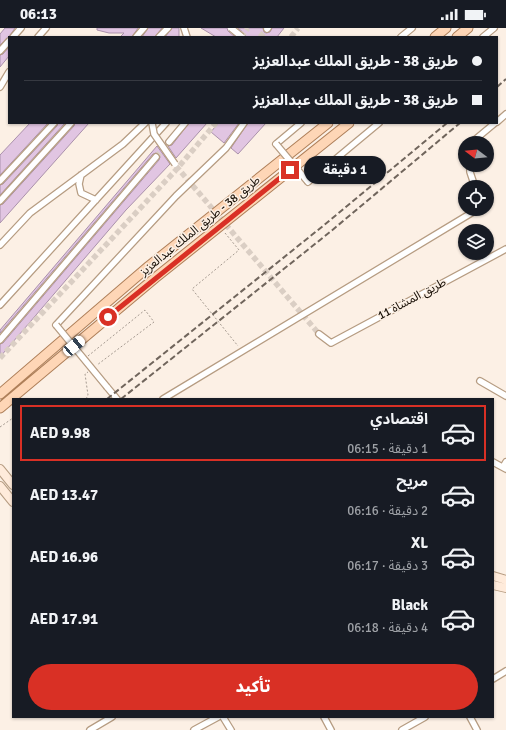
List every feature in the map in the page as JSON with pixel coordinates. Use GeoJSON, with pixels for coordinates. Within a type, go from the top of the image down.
{"type":"FeatureCollection","features":[{"type":"Feature","properties":{"kind":"main road"},"geometry":{"type":"LineString","coordinates":[[436,36],[446,28]]}},
{"type":"Feature","properties":{"kind":"main road"},"geometry":{"type":"LineString","coordinates":[[458,36],[468,28]]}},
{"type":"Feature","properties":{"kind":"main road","name":"طريق 38 - طريق الملك عبدالعزيز"},"geometry":{"type":"LineString","coordinates":[[0,394],[150,266],[327,124]]}},
{"type":"Feature","properties":{"kind":"main road","name":"طريق 38 - طريق الملك عبدالعزيز"},"geometry":{"type":"LineString","coordinates":[[2,406],[155,278],[348,124]]}},
{"type":"Feature","properties":{"kind":"street"},"geometry":{"type":"LineString","coordinates":[[14,36],[21,28]]}},
{"type":"Feature","properties":{"kind":"street"},"geometry":{"type":"LineString","coordinates":[[39,36],[46,28]]}},
{"type":"Feature","properties":{"kind":"street"},"geometry":{"type":"LineString","coordinates":[[137,36],[144,28]]}},
{"type":"Feature","properties":{"kind":"street"},"geometry":{"type":"LineString","coordinates":[[160,36],[168,28]]}},
{"type":"Feature","properties":{"kind":"street"},"geometry":{"type":"LineString","coordinates":[[232,28],[241,36]]}},
{"type":"Feature","properties":{"kind":"street"},"geometry":{"type":"LineString","coordinates":[[402,36],[412,28]]}},
{"type":"Feature","properties":{"kind":"street"},"geometry":{"type":"LineString","coordinates":[[484,36],[494,28]]}},
{"type":"Feature","properties":{"kind":"street"},"geometry":{"type":"LineString","coordinates":[[0,51],[8,42]]}},
{"type":"Feature","properties":{"kind":"street"},"geometry":{"type":"LineString","coordinates":[[0,87],[8,74]]}},
{"type":"Feature","properties":{"kind":"street"},"geometry":{"type":"LineString","coordinates":[[498,120],[506,114]]}},
{"type":"Feature","properties":{"kind":"street"},"geometry":{"type":"LineString","coordinates":[[0,181],[53,124]]}},
{"type":"Feature","properties":{"kind":"street"},"geometry":{"type":"LineString","coordinates":[[0,201],[70,124]]}},
{"type":"Feature","properties":{"kind":"street"},"geometry":{"type":"LineString","coordinates":[[0,245],[30,212],[123,144],[144,124]]}},
{"type":"Feature","properties":{"kind":"street"},"geometry":{"type":"LineString","coordinates":[[152,124],[154,134],[175,164]]}},
{"type":"Feature","properties":{"kind":"street"},"geometry":{"type":"LineString","coordinates":[[0,305],[165,124]]}},
{"type":"Feature","properties":{"kind":"street"},"geometry":{"type":"LineString","coordinates":[[169,142],[184,124]]}},
{"type":"Feature","properties":{"kind":"street"},"geometry":{"type":"LineString","coordinates":[[116,398],[56,325],[176,196],[226,148],[243,124]]}},
{"type":"Feature","properties":{"kind":"street"},"geometry":{"type":"LineString","coordinates":[[300,124],[276,144],[308,182],[378,124]]}},
{"type":"Feature","properties":{"kind":"street"},"geometry":{"type":"LineString","coordinates":[[479,136],[494,124]]}},
{"type":"Feature","properties":{"kind":"street"},"geometry":{"type":"LineString","coordinates":[[0,340],[156,157]]}},
{"type":"Feature","properties":{"kind":"street"},"geometry":{"type":"LineString","coordinates":[[81,175],[79,184],[81,193],[96,200]]}},
{"type":"Feature","properties":{"kind":"street"},"geometry":{"type":"LineString","coordinates":[[165,398],[466,216]]}},
{"type":"Feature","properties":{"kind":"street","name":"طريق المشاة 11"},"geometry":{"type":"LineString","coordinates":[[319,334],[331,343],[506,249]]}},
{"type":"Feature","properties":{"kind":"street"},"geometry":{"type":"LineString","coordinates":[[480,381],[506,396]]}},
{"type":"Feature","properties":{"kind":"street"},"geometry":{"type":"LineString","coordinates":[[494,463],[504,468],[506,462]]}},
{"type":"Feature","properties":{"kind":"street"},"geometry":{"type":"LineString","coordinates":[[0,469],[12,484]]}},
{"type":"Feature","properties":{"kind":"street"},"geometry":{"type":"LineString","coordinates":[[0,486],[12,501]]}},
{"type":"Feature","properties":{"kind":"street"},"geometry":{"type":"LineString","coordinates":[[494,576],[506,580]]}},
{"type":"Feature","properties":{"kind":"street"},"geometry":{"type":"LineString","coordinates":[[494,585],[506,588]]}},
{"type":"Feature","properties":{"kind":"street"},"geometry":{"type":"LineString","coordinates":[[494,678],[506,672]]}},
{"type":"Feature","properties":{"kind":"street"},"geometry":{"type":"LineString","coordinates":[[90,730],[110,718]]}},
{"type":"Feature","properties":{"kind":"street"},"geometry":{"type":"LineString","coordinates":[[194,730],[216,718]]}},
{"type":"Feature","properties":{"kind":"street"},"geometry":{"type":"LineString","coordinates":[[225,718],[231,730]]}},
{"type":"Feature","properties":{"kind":"street"},"geometry":{"type":"LineString","coordinates":[[325,718],[332,730]]}},
{"type":"Feature","properties":{"kind":"street"},"geometry":{"type":"LineString","coordinates":[[402,730],[423,718]]}},
{"type":"Feature","properties":{"kind":"street"},"geometry":{"type":"LineString","coordinates":[[471,718],[477,730]]}},
{"type":"Feature","properties":{"kind":"path"},"geometry":{"type":"LineString","coordinates":[[220,226],[239,250],[192,289],[242,351]]}},
{"type":"Feature","properties":{"kind":"path"},"geometry":{"type":"LineString","coordinates":[[84,359],[145,310],[154,322],[98,365]]}},
{"type":"Feature","properties":{"kind":"path"},"geometry":{"type":"LineString","coordinates":[[86,398],[88,395],[85,374],[92,369]]}},
{"type":"Feature","properties":{"kind":"path"},"geometry":{"type":"LineString","coordinates":[[0,428],[12,419]]}},
{"type":"Feature","properties":{"kind":"building"},"geometry":{"type":"Polygon","coordinates":[[[5,28],[15,28],[10,36],[0,45],[0,34],[5,28]]]}},
{"type":"Feature","properties":{"kind":"building"},"geometry":{"type":"Polygon","coordinates":[[[97,28],[138,28],[133,36],[121,36],[124,33],[109,33],[97,30],[97,28]]]}},
{"type":"Feature","properties":{"kind":"building"},"geometry":{"type":"Polygon","coordinates":[[[148,28],[162,28],[156,36],[143,36],[148,28]]]}},
{"type":"Feature","properties":{"kind":"building"},"geometry":{"type":"Polygon","coordinates":[[[172,28],[179,28],[179,36],[166,36],[172,28]]]}},
{"type":"Feature","properties":{"kind":"building"},"geometry":{"type":"Polygon","coordinates":[[[201,28],[227,28],[234,36],[214,36],[201,28]]]}},
{"type":"Feature","properties":{"kind":"building"},"geometry":{"type":"Polygon","coordinates":[[[238,28],[263,28],[264,32],[266,33],[270,32],[272,28],[284,28],[278,36],[246,36],[238,28]]]}},
{"type":"Feature","properties":{"kind":"building"},"geometry":{"type":"Polygon","coordinates":[[[8,48],[8,57],[0,67],[0,55],[8,48]]]}},
{"type":"Feature","properties":{"kind":"building"},"geometry":{"type":"Polygon","coordinates":[[[29,124],[47,124],[0,175],[0,155],[29,124]]]}},
{"type":"Feature","properties":{"kind":"building"},"geometry":{"type":"Polygon","coordinates":[[[58,124],[64,124],[0,195],[0,185],[3,184],[58,124]]]}},
{"type":"Feature","properties":{"kind":"building"},"geometry":{"type":"Polygon","coordinates":[[[75,124],[88,124],[0,223],[0,205],[3,204],[75,124]]]}},
{"type":"Feature","properties":{"kind":"building"},"geometry":{"type":"Polygon","coordinates":[[[188,124],[206,124],[176,158],[168,146],[172,145],[188,124]]]}},
{"type":"Feature","properties":{"kind":"building"},"geometry":{"type":"Polygon","coordinates":[[[217,124],[238,124],[224,143],[211,132],[217,124]]]}},
{"type":"Feature","properties":{"kind":"building"},"geometry":{"type":"Polygon","coordinates":[[[247,124],[265,124],[238,154],[231,148],[247,124]]]}},
{"type":"Feature","properties":{"kind":"building"},"geometry":{"type":"Polygon","coordinates":[[[157,146],[170,164],[126,210],[0,357],[0,344],[3,343],[159,160],[159,154],[153,154],[0,333],[0,330],[157,146]]]}},
{"type":"Feature","properties":{"kind":"tunnel"},"geometry":{"type":"LineString","coordinates":[[242,36],[248,28]]}},
{"type":"Feature","properties":{"kind":"tunnel"},"geometry":{"type":"LineString","coordinates":[[292,36],[298,28]]}},
{"type":"Feature","properties":{"kind":"tunnel"},"geometry":{"type":"LineString","coordinates":[[261,36],[267,29]]}},
{"type":"Feature","properties":{"kind":"tunnel"},"geometry":{"type":"LineString","coordinates":[[0,358],[175,171],[215,124]]}},
{"type":"Feature","properties":{"kind":"tunnel"},"geometry":{"type":"LineString","coordinates":[[156,157],[169,142]]}},
{"type":"Feature","properties":{"kind":"tunnel"},"geometry":{"type":"LineString","coordinates":[[176,166],[319,334]]}},
{"type":"Feature","properties":{"kind":"railway"},"geometry":{"type":"LineString","coordinates":[[498,86],[506,79]]}},
{"type":"Feature","properties":{"kind":"railway"},"geometry":{"type":"LineString","coordinates":[[108,398],[323,226],[446,124]]}},
{"type":"Feature","properties":{"kind":"railway"},"geometry":{"type":"LineString","coordinates":[[122,398],[330,232],[459,124]]}},
{"type":"Feature","properties":{"kind":"route"},"geometry":{"type":"LineString","coordinates":[[108,317],[290,170]]}}]}
